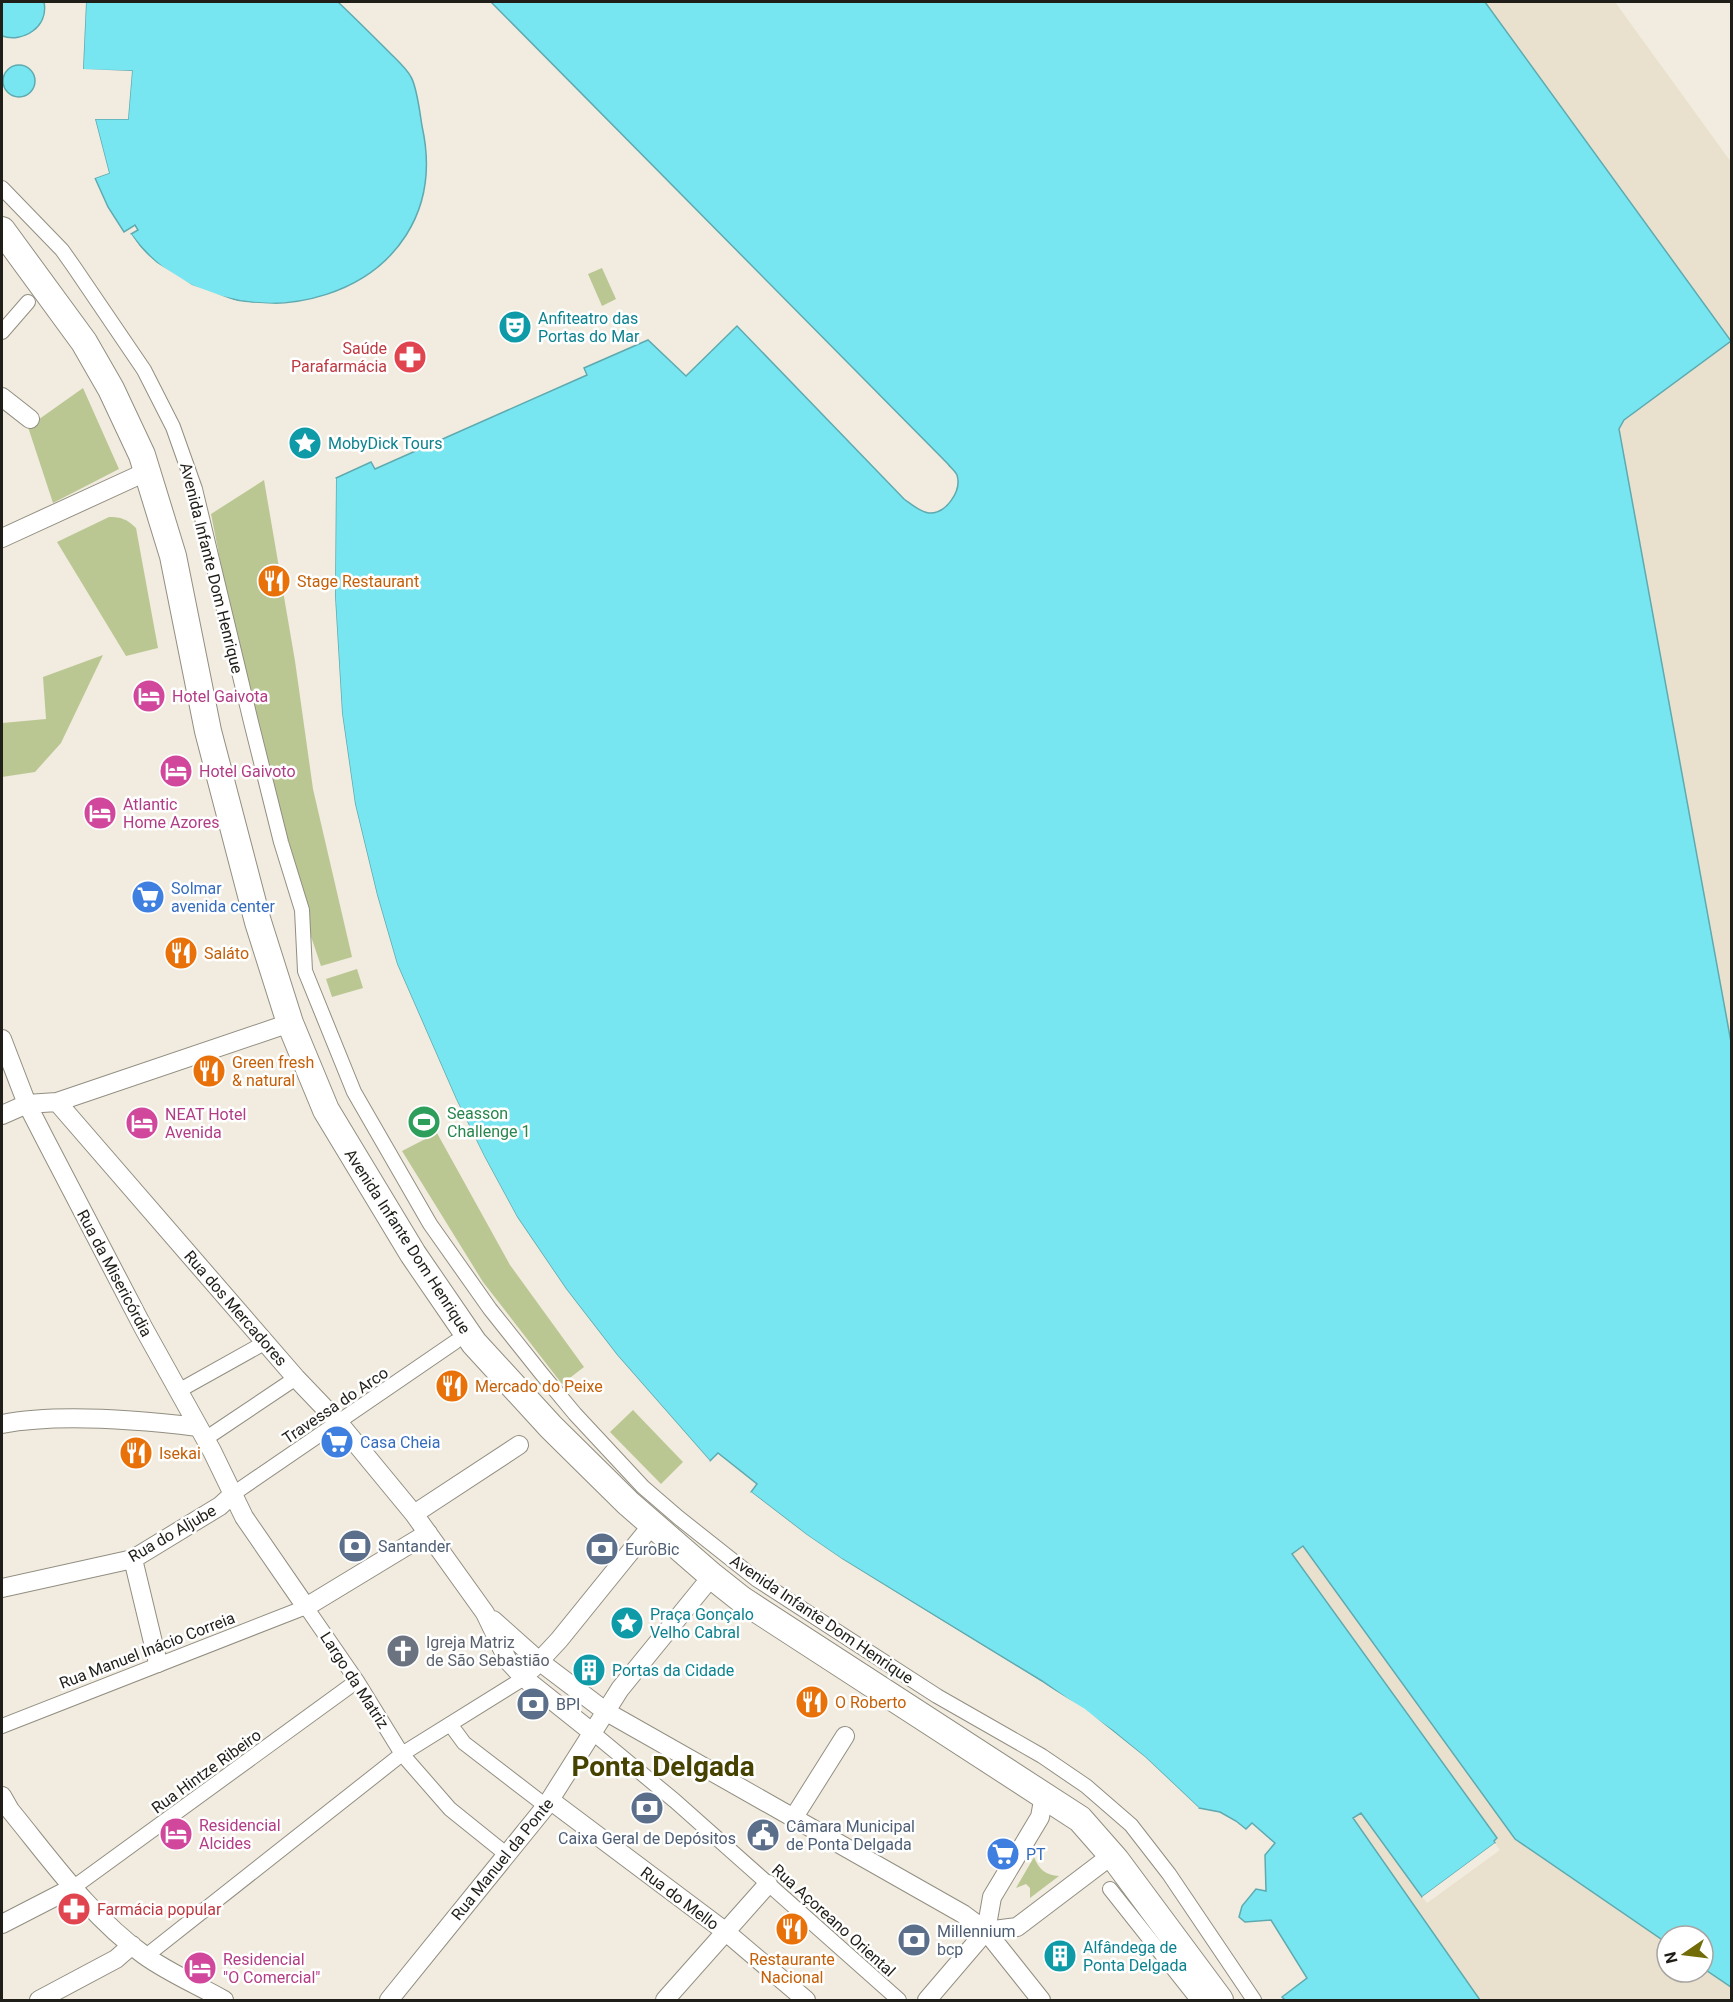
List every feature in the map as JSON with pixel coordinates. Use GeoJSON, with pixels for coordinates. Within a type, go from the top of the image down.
{"type":"FeatureCollection","features":[{"type":"Feature","properties":{"kind":"main road","name":"Avenida Infante Dom Henrique"},"geometry":{"type":"LineString","coordinates":[[4,236],[84,342],[111,389],[148,471],[173,556],[208,731],[258,922],[290,1023],[326,1110],[413,1254],[474,1343],[551,1427],[652,1525],[741,1599],[1080,1819],[1112,1855],[1220,2001]]}},
{"type":"Feature","properties":{"kind":"street","name":"Avenida Infante Dom Henrique"},"geometry":{"type":"LineString","coordinates":[[2,188],[62,250],[144,370],[173,428],[195,489],[250,722],[281,842],[302,910],[305,971],[354,1092],[430,1224],[490,1309],[541,1373],[575,1414],[643,1487],[678,1518],[756,1579],[937,1696],[1042,1756],[1086,1786],[1131,1825],[1169,1875],[1254,2001]]}},
{"type":"Feature","properties":{"kind":"street"},"geometry":{"type":"LineString","coordinates":[[2,333],[28,302]]}},
{"type":"Feature","properties":{"kind":"street"},"geometry":{"type":"LineString","coordinates":[[2,397],[30,419]]}},
{"type":"Feature","properties":{"kind":"street"},"geometry":{"type":"LineString","coordinates":[[2,538],[148,471]]}},
{"type":"Feature","properties":{"kind":"street"},"geometry":{"type":"LineString","coordinates":[[2,1115],[27,1104],[57,1102],[290,1023]]}},
{"type":"Feature","properties":{"kind":"street","name":"Rua da Misericórdia"},"geometry":{"type":"LineString","coordinates":[[2,1039],[27,1104],[143,1327],[180,1390],[244,1517],[306,1607]]}},
{"type":"Feature","properties":{"kind":"street","name":"Rua dos Mercadores"},"geometry":{"type":"LineString","coordinates":[[57,1102],[296,1378],[339,1423],[414,1514]]}},
{"type":"Feature","properties":{"kind":"street"},"geometry":{"type":"LineString","coordinates":[[180,1390],[266,1342]]}},
{"type":"Feature","properties":{"kind":"street","name":"Travessa do Arco"},"geometry":{"type":"LineString","coordinates":[[233,1494],[455,1342]]}},
{"type":"Feature","properties":{"kind":"street"},"geometry":{"type":"LineString","coordinates":[[2,1424],[16,1421],[83,1419],[202,1433],[296,1378]]}},
{"type":"Feature","properties":{"kind":"street"},"geometry":{"type":"LineString","coordinates":[[519,1445],[414,1514],[484,1613],[508,1661],[524,1678],[593,1733]]}},
{"type":"Feature","properties":{"kind":"street","name":"Rua do Aljube"},"geometry":{"type":"LineString","coordinates":[[2,1588],[133,1559],[220,1506],[233,1494]]}},
{"type":"Feature","properties":{"kind":"street"},"geometry":{"type":"LineString","coordinates":[[39,2001],[116,1959],[139,1951],[402,1754],[524,1678],[559,1640],[652,1525]]}},
{"type":"Feature","properties":{"kind":"street"},"geometry":{"type":"LineString","coordinates":[[306,1607],[428,1533]]}},
{"type":"Feature","properties":{"kind":"street"},"geometry":{"type":"LineString","coordinates":[[133,1559],[158,1663]]}},
{"type":"Feature","properties":{"kind":"street"},"geometry":{"type":"LineString","coordinates":[[605,1711],[620,1689],[712,1576]]}},
{"type":"Feature","properties":{"kind":"street","name":"Rua Manuel Inácio Correia"},"geometry":{"type":"LineString","coordinates":[[2,1726],[158,1663],[306,1607]]}},
{"type":"Feature","properties":{"kind":"street","name":"Largo da Matriz"},"geometry":{"type":"LineString","coordinates":[[306,1607],[357,1681],[402,1754],[450,1809],[506,1854]]}},
{"type":"Feature","properties":{"kind":"street"},"geometry":{"type":"LineString","coordinates":[[484,1613],[539,1661],[605,1711],[963,1914],[986,1931],[1041,2001]]}},
{"type":"Feature","properties":{"kind":"street","name":"Rua Hintze Ribeiro"},"geometry":{"type":"LineString","coordinates":[[74,1887],[357,1681]]}},
{"type":"Feature","properties":{"kind":"street","name":"Rua Manuel da Ponte"},"geometry":{"type":"LineString","coordinates":[[388,2001],[548,1803],[605,1711]]}},
{"type":"Feature","properties":{"kind":"street","name":"Rua do Mello"},"geometry":{"type":"LineString","coordinates":[[450,1724],[464,1743],[726,1932],[806,2001]]}},
{"type":"Feature","properties":{"kind":"street","name":"Rua Açoreano Oriental"},"geometry":{"type":"LineString","coordinates":[[593,1733],[678,1800],[692,1817],[899,2001]]}},
{"type":"Feature","properties":{"kind":"street"},"geometry":{"type":"LineString","coordinates":[[794,1817],[845,1736]]}},
{"type":"Feature","properties":{"kind":"street"},"geometry":{"type":"LineString","coordinates":[[927,2001],[986,1931],[992,1897],[1040,1816],[1044,1795]]}},
{"type":"Feature","properties":{"kind":"street"},"geometry":{"type":"LineString","coordinates":[[4,1807],[74,1887],[139,1951],[224,2001]]}},
{"type":"Feature","properties":{"kind":"street"},"geometry":{"type":"LineString","coordinates":[[986,1931],[1017,1927],[1112,1855]]}},
{"type":"Feature","properties":{"kind":"street"},"geometry":{"type":"LineString","coordinates":[[665,2001],[768,1884]]}},
{"type":"Feature","properties":{"kind":"street"},"geometry":{"type":"LineString","coordinates":[[2,1924],[74,1887]]}},
{"type":"Feature","properties":{"kind":"street"},"geometry":{"type":"LineString","coordinates":[[1110,1889],[1198,2001]]}},
{"type":"Feature","properties":{"kind":"shaded area"},"geometry":{"type":"Polygon","coordinates":[[[1485,2],[1615,2],[1731,162],[1731,341],[1485,2]]]}},
{"type":"Feature","properties":{"kind":"shaded area"},"geometry":{"type":"Polygon","coordinates":[[[1731,341],[1731,1042],[1619,429],[1624,420],[1731,341]]]}},
{"type":"Feature","properties":{"kind":"shaded area"},"geometry":{"type":"Polygon","coordinates":[[[1303,1546],[1515,1839],[1655,1935],[1655,1984],[1715,1984],[1715,1976],[1731,1987],[1731,2000],[1480,2000],[1353,1818],[1361,1813],[1427,1903],[1500,1850],[1493,1841],[1497,1838],[1292,1554],[1303,1546]]]}},
{"type":"Feature","properties":{"kind":"green space"},"geometry":{"type":"Polygon","coordinates":[[[602,268],[616,299],[602,306],[588,274],[602,268]]]}},
{"type":"Feature","properties":{"kind":"green space"},"geometry":{"type":"Polygon","coordinates":[[[83,388],[119,469],[53,503],[28,427],[83,388]]]}},
{"type":"Feature","properties":{"kind":"green space"},"geometry":{"type":"Polygon","coordinates":[[[264,480],[295,661],[313,789],[352,957],[321,966],[302,910],[231,616],[211,514],[264,480]]]}},
{"type":"Feature","properties":{"kind":"green space"},"geometry":{"type":"Polygon","coordinates":[[[109,517],[124,519],[136,528],[158,648],[126,656],[57,542],[109,517]]]}},
{"type":"Feature","properties":{"kind":"green space"},"geometry":{"type":"Polygon","coordinates":[[[103,655],[61,743],[35,772],[2,777],[2,723],[46,719],[43,677],[103,655]]]}},
{"type":"Feature","properties":{"kind":"green space"},"geometry":{"type":"Polygon","coordinates":[[[357,969],[363,988],[332,997],[326,979],[357,969]]]}},
{"type":"Feature","properties":{"kind":"green space"},"geometry":{"type":"Polygon","coordinates":[[[437,1133],[510,1265],[584,1367],[562,1384],[483,1282],[402,1151],[437,1133]]]}},
{"type":"Feature","properties":{"kind":"green space"},"geometry":{"type":"Polygon","coordinates":[[[633,1410],[683,1462],[661,1484],[610,1432],[633,1410]]]}},
{"type":"Feature","properties":{"kind":"green space"},"geometry":{"type":"Polygon","coordinates":[[[1034,1857],[1044,1871],[1059,1876],[1030,1898],[1030,1888],[1026,1884],[1016,1888],[1034,1857]]]}},
{"type":"Feature","properties":{"kind":"water"},"geometry":{"type":"Polygon","coordinates":[[[2,2],[44,2],[42,19],[33,31],[26,35],[10,38],[2,36],[2,2]]]}},
{"type":"Feature","properties":{"kind":"water"},"geometry":{"type":"Polygon","coordinates":[[[86,2],[338,2],[404,68],[415,87],[422,126],[425,186],[406,235],[372,271],[326,294],[275,303],[222,297],[172,274],[131,234],[138,230],[135,225],[124,232],[108,207],[95,178],[109,173],[95,119],[128,119],[132,71],[83,70],[86,2]]]}},
{"type":"Feature","properties":{"kind":"water"},"geometry":{"type":"Polygon","coordinates":[[[491,2],[1485,2],[1731,341],[1624,420],[1619,429],[1731,1042],[1731,1987],[1715,1976],[1715,1924],[1655,1924],[1655,1935],[1515,1839],[1303,1546],[1292,1554],[1497,1838],[1495,1843],[1422,1897],[1361,1813],[1353,1818],[1480,2000],[1285,2000],[1282,1997],[1307,1978],[1271,1920],[1245,1922],[1239,1917],[1242,1906],[1256,1889],[1266,1891],[1265,1855],[1275,1843],[1252,1823],[1246,1829],[1220,1812],[1199,1808],[1145,1757],[1112,1730],[1042,1681],[842,1559],[807,1535],[751,1492],[757,1484],[718,1453],[710,1461],[617,1355],[566,1289],[517,1217],[484,1156],[456,1099],[397,964],[377,895],[355,804],[342,713],[335,596],[336,478],[371,462],[375,469],[587,375],[584,368],[648,340],[686,376],[737,326],[904,499],[922,511],[929,513],[941,510],[947,506],[955,494],[957,475],[491,2]]]}},
{"type":"Feature","properties":{"kind":"water"},"geometry":{"type":"Polygon","coordinates":[[[19,65],[30,70],[35,81],[30,92],[19,97],[8,92],[3,81],[8,70],[19,65]]]}},
{"type":"Feature","properties":{"kind":"pier"},"geometry":{"type":"Polygon","coordinates":[[[83,2],[86,2],[83,69],[132,71],[128,119],[95,119],[109,173],[92,179],[93,175],[106,171],[92,118],[94,116],[125,116],[129,74],[81,71],[83,2]]]}},
{"type":"Feature","properties":{"kind":"pier"},"geometry":{"type":"Polygon","coordinates":[[[131,234],[143,251],[157,263],[192,285],[239,302],[277,304],[277,307],[239,305],[191,287],[155,266],[129,236],[131,234]]]}},
{"type":"Feature","properties":{"kind":"pier"},"geometry":{"type":"Polygon","coordinates":[[[336,478],[335,596],[342,713],[355,804],[377,895],[397,964],[456,1099],[517,1217],[566,1289],[617,1355],[710,1461],[708,1463],[615,1357],[564,1290],[515,1218],[453,1101],[394,965],[374,896],[352,805],[339,713],[332,595],[333,480],[336,478]]]}},
{"type":"Feature","properties":{"kind":"pier"},"geometry":{"type":"Polygon","coordinates":[[[751,1492],[842,1559],[1085,1709],[1145,1757],[1199,1808],[1195,1810],[1143,1760],[1083,1711],[805,1538],[749,1495],[751,1492]]]}},
{"type":"Feature","properties":{"kind":"pier"},"geometry":{"type":"Polygon","coordinates":[[[1495,1843],[1497,1846],[1424,1899],[1422,1897],[1495,1843]]]}},
{"type":"Feature","properties":{"kind":"place","name":"Anfiteatro das Portas do Mar"},"geometry":{"type":"Point","coordinates":[515,327]}},
{"type":"Feature","properties":{"kind":"place","name":"Saúde Parafarmácia"},"geometry":{"type":"Point","coordinates":[410,357]}},
{"type":"Feature","properties":{"kind":"place","name":"MobyDick Tours"},"geometry":{"type":"Point","coordinates":[305,443]}},
{"type":"Feature","properties":{"kind":"place","name":"Stage Restaurant"},"geometry":{"type":"Point","coordinates":[274,581]}},
{"type":"Feature","properties":{"kind":"place","name":"Hotel Gaivota"},"geometry":{"type":"Point","coordinates":[149,696]}},
{"type":"Feature","properties":{"kind":"place","name":"Hotel Gaivoto"},"geometry":{"type":"Point","coordinates":[176,771]}},
{"type":"Feature","properties":{"kind":"place","name":"Atlantic Home Azores"},"geometry":{"type":"Point","coordinates":[100,813]}},
{"type":"Feature","properties":{"kind":"place","name":"Solmar avenida center"},"geometry":{"type":"Point","coordinates":[148,897]}},
{"type":"Feature","properties":{"kind":"place","name":"Saláto"},"geometry":{"type":"Point","coordinates":[181,953]}},
{"type":"Feature","properties":{"kind":"place","name":"Green fresh & natural"},"geometry":{"type":"Point","coordinates":[209,1071]}},
{"type":"Feature","properties":{"kind":"place","name":"Seasson Challenge 1"},"geometry":{"type":"Point","coordinates":[424,1122]}},
{"type":"Feature","properties":{"kind":"place","name":"NEAT Hotel Avenida"},"geometry":{"type":"Point","coordinates":[142,1123]}},
{"type":"Feature","properties":{"kind":"place","name":"Mercado do Peixe"},"geometry":{"type":"Point","coordinates":[452,1386]}},
{"type":"Feature","properties":{"kind":"place","name":"Casa Cheia"},"geometry":{"type":"Point","coordinates":[337,1442]}},
{"type":"Feature","properties":{"kind":"place","name":"Isekai"},"geometry":{"type":"Point","coordinates":[136,1453]}},
{"type":"Feature","properties":{"kind":"place","name":"Santander"},"geometry":{"type":"Point","coordinates":[355,1546]}},
{"type":"Feature","properties":{"kind":"place","name":"EuroBic"},"geometry":{"type":"Point","coordinates":[602,1549]}},
{"type":"Feature","properties":{"kind":"place","name":"Praça Gonçalo Velho Cabral"},"geometry":{"type":"Point","coordinates":[627,1623]}},
{"type":"Feature","properties":{"kind":"place","name":"Igreja Matriz de São Sebastião"},"geometry":{"type":"Point","coordinates":[403,1651]}},
{"type":"Feature","properties":{"kind":"place","name":"Portas da Cidade"},"geometry":{"type":"Point","coordinates":[589,1670]}},
{"type":"Feature","properties":{"kind":"place","name":"O Roberto"},"geometry":{"type":"Point","coordinates":[812,1702]}},
{"type":"Feature","properties":{"kind":"place","name":"BPI"},"geometry":{"type":"Point","coordinates":[533,1704]}},
{"type":"Feature","properties":{"kind":"place","name":"Caixa Geral de Depósitos"},"geometry":{"type":"Point","coordinates":[647,1808]}},
{"type":"Feature","properties":{"kind":"place","name":"Residencial Alcides"},"geometry":{"type":"Point","coordinates":[176,1834]}},
{"type":"Feature","properties":{"kind":"place","name":"Câmara Municipal de Ponta Delgada"},"geometry":{"type":"Point","coordinates":[763,1835]}},
{"type":"Feature","properties":{"kind":"place","name":"PT"},"geometry":{"type":"Point","coordinates":[1003,1854]}},
{"type":"Feature","properties":{"kind":"place","name":"Farmácia popular"},"geometry":{"type":"Point","coordinates":[74,1909]}},
{"type":"Feature","properties":{"kind":"place","name":"Restaurante Nacional"},"geometry":{"type":"Point","coordinates":[792,1929]}},
{"type":"Feature","properties":{"kind":"place","name":"Millennium bcp"},"geometry":{"type":"Point","coordinates":[914,1940]}},
{"type":"Feature","properties":{"kind":"place","name":"Alfândega de Ponta Delgada"},"geometry":{"type":"Point","coordinates":[1060,1956]}},
{"type":"Feature","properties":{"kind":"place","name":"Residencial \"O Comercial\""},"geometry":{"type":"Point","coordinates":[200,1968]}},
{"type":"Feature","properties":{"kind":"district","name":"Ponta Delgada"},"geometry":{"type":"Point","coordinates":[663,1766]}}]}
